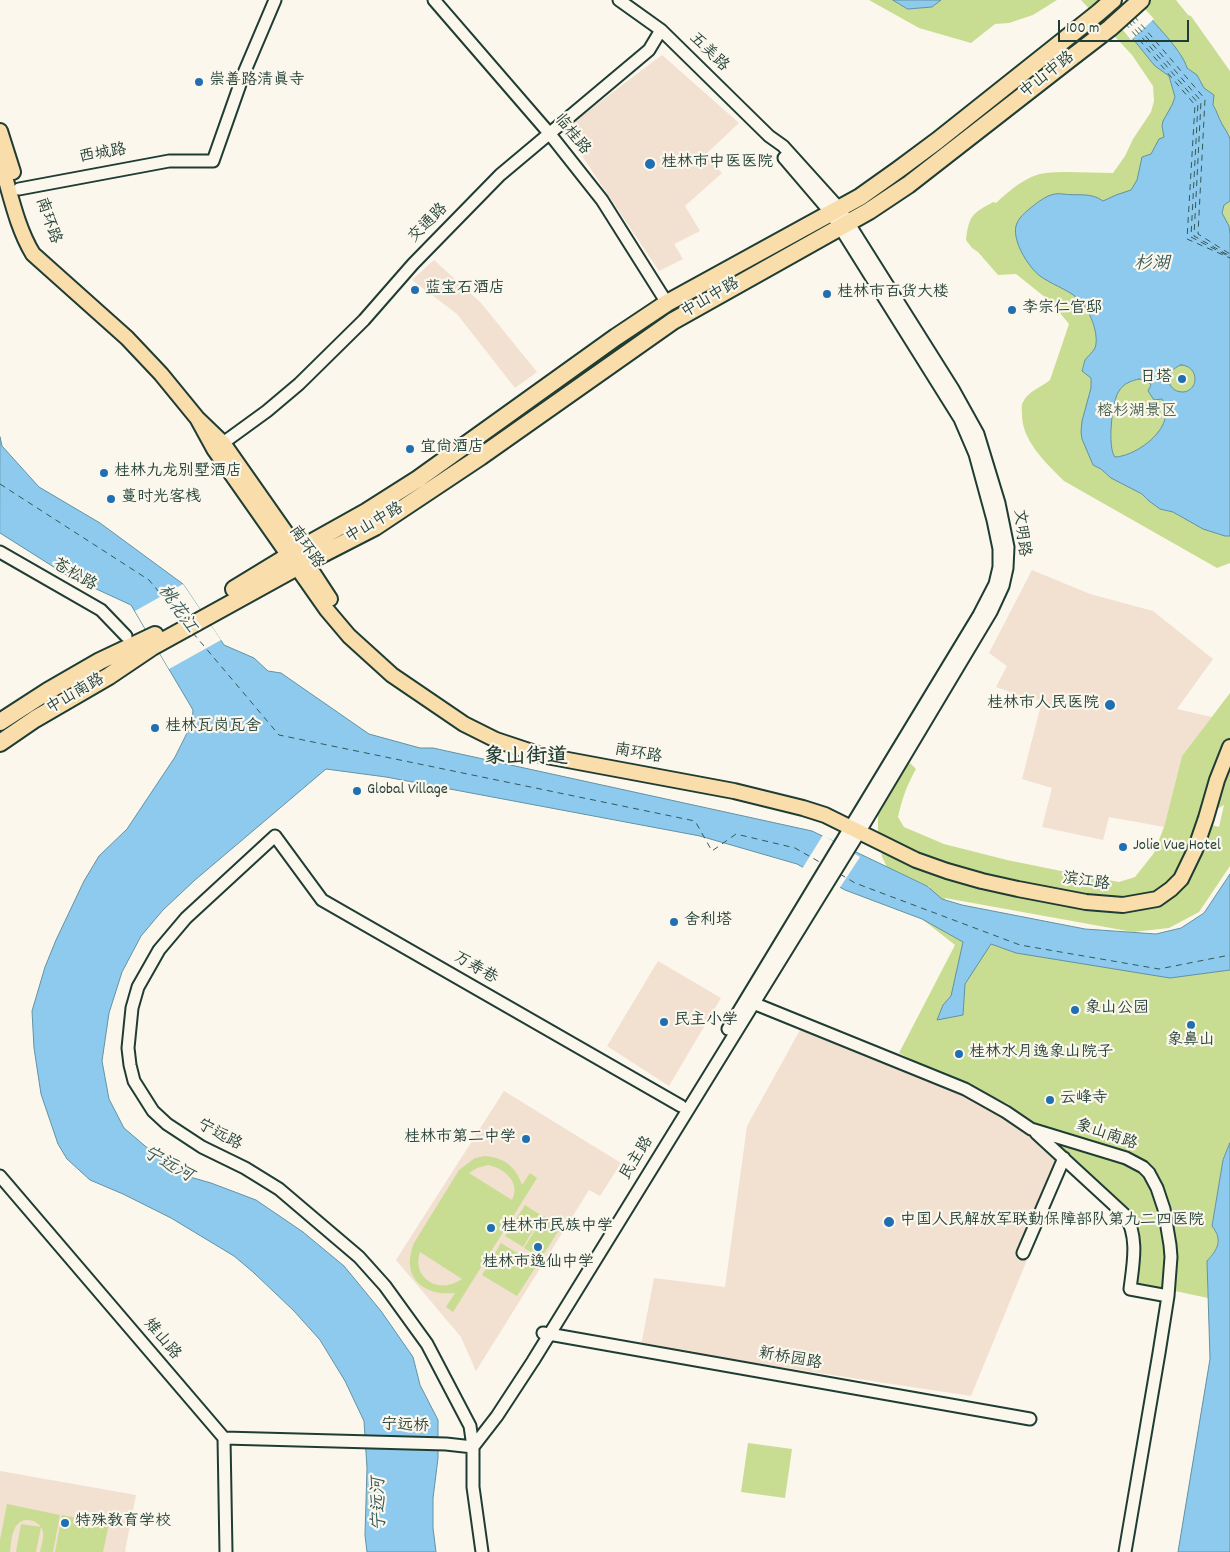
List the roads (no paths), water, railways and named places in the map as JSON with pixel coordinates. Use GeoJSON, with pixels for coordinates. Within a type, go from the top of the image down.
{"type":"FeatureCollection","features":[{"type":"Feature","properties":{"kind":"highway","name":"中山中路"},"geometry":{"type":"LineString","coordinates":[[297,558],[418,479],[616,337],[667,303],[860,196],[905,164],[1113,0]]}},
{"type":"Feature","properties":{"kind":"highway","name":"中山中路"},"geometry":{"type":"LineString","coordinates":[[297,558],[375,527],[428,493],[673,321],[869,211],[908,185],[1110,28],[1141,0]]}},
{"type":"Feature","properties":{"kind":"highway"},"geometry":{"type":"LineString","coordinates":[[150,643],[297,558]]}},
{"type":"Feature","properties":{"kind":"highway","name":"中山南路"},"geometry":{"type":"LineString","coordinates":[[0,722],[48,690],[100,661],[150,643]]}},
{"type":"Feature","properties":{"kind":"highway","name":"中山南路"},"geometry":{"type":"LineString","coordinates":[[0,743],[57,705],[108,676],[150,643]]}},
{"type":"Feature","properties":{"kind":"main road"},"geometry":{"type":"LineString","coordinates":[[0,131],[10,191]]}},
{"type":"Feature","properties":{"kind":"main road"},"geometry":{"type":"LineString","coordinates":[[0,160],[10,191]]}},
{"type":"Feature","properties":{"kind":"main road","name":"南环路"},"geometry":{"type":"LineString","coordinates":[[10,191],[44,264],[127,338],[161,374],[197,418],[223,442],[297,558]]}},
{"type":"Feature","properties":{"kind":"main road","name":"南环路"},"geometry":{"type":"LineString","coordinates":[[197,418],[214,449],[355,631],[426,699],[464,724],[496,740],[541,755],[734,791],[826,815],[856,829]]}},
{"type":"Feature","properties":{"kind":"main road","name":"滨江路"},"geometry":{"type":"LineString","coordinates":[[856,829],[916,860],[1000,885],[1086,902],[1123,905],[1157,900],[1171,890],[1181,879],[1195,850],[1217,780],[1230,747]]}},
{"type":"Feature","properties":{"kind":"street","name":"西城路"},"geometry":{"type":"LineString","coordinates":[[10,191],[169,161],[213,161],[244,73],[275,0]]}},
{"type":"Feature","properties":{"kind":"street","name":"临桂路"},"geometry":{"type":"LineString","coordinates":[[434,0],[549,133],[602,200],[667,303]]}},
{"type":"Feature","properties":{"kind":"street","name":"五美路"},"geometry":{"type":"LineString","coordinates":[[619,0],[661,30],[769,136],[783,146],[835,211]]}},
{"type":"Feature","properties":{"kind":"street","name":"交通路"},"geometry":{"type":"LineString","coordinates":[[223,442],[267,411],[300,384],[364,320],[413,264],[494,182],[549,133],[649,50],[661,30]]}},
{"type":"Feature","properties":{"kind":"street","name":"文明路"},"geometry":{"type":"LineString","coordinates":[[822,885],[990,597],[995,584],[999,549],[975,454],[964,428],[835,211]]}},
{"type":"Feature","properties":{"kind":"street","name":"苍松路"},"geometry":{"type":"LineString","coordinates":[[0,552],[100,610],[126,636]]}},
{"type":"Feature","properties":{"kind":"street","name":"万寿巷"},"geometry":{"type":"LineString","coordinates":[[275,836],[322,900],[681,1106]]}},
{"type":"Feature","properties":{"kind":"street","name":"宁远路"},"geometry":{"type":"LineString","coordinates":[[275,836],[186,918],[159,950],[148,968],[138,987],[132,1008],[128,1048],[134,1081],[153,1111],[167,1124],[202,1147],[245,1168],[279,1189],[359,1257],[385,1286],[427,1344],[470,1426],[473,1447]]}},
{"type":"Feature","properties":{"kind":"street","name":"民主路"},"geometry":{"type":"LineString","coordinates":[[473,1447],[497,1416],[681,1106],[822,885]]}},
{"type":"Feature","properties":{"kind":"street","name":"民主路"},"geometry":{"type":"LineString","coordinates":[[546,1333],[753,1002],[822,885]]}},
{"type":"Feature","properties":{"kind":"street","name":"象山南路"},"geometry":{"type":"LineString","coordinates":[[753,1002],[965,1089],[1006,1112],[1031,1129],[1126,1158],[1137,1163],[1149,1173],[1161,1198],[1169,1233],[1171,1258],[1168,1296],[1125,1552]]}},
{"type":"Feature","properties":{"kind":"street"},"geometry":{"type":"LineString","coordinates":[[1031,1129],[1125,1215],[1133,1235],[1134,1252],[1130,1289],[1168,1296]]}},
{"type":"Feature","properties":{"kind":"street"},"geometry":{"type":"LineString","coordinates":[[1023,1253],[1064,1158]]}},
{"type":"Feature","properties":{"kind":"street","name":"雉山路"},"geometry":{"type":"LineString","coordinates":[[0,1176],[224,1438]]}},
{"type":"Feature","properties":{"kind":"street","name":"新桥园路"},"geometry":{"type":"LineString","coordinates":[[546,1333],[1030,1418]]}},
{"type":"Feature","properties":{"kind":"street","name":"宁远桥"},"geometry":{"type":"LineString","coordinates":[[224,1438],[446,1444],[473,1447]]}},
{"type":"Feature","properties":{"kind":"street"},"geometry":{"type":"LineString","coordinates":[[224,1438],[226,1552]]}},
{"type":"Feature","properties":{"kind":"street"},"geometry":{"type":"LineString","coordinates":[[473,1447],[473,1487],[482,1552]]}},
{"type":"Feature","properties":{"kind":"water"},"geometry":{"type":"Polygon","coordinates":[[[893,0],[941,0],[932,7],[908,9],[893,0]]]}},
{"type":"Feature","properties":{"kind":"water","name":"杉湖"},"geometry":{"type":"Polygon","coordinates":[[[1102,0],[1134,0],[1171,42],[1184,60],[1187,68],[1197,75],[1204,88],[1214,95],[1213,105],[1230,139],[1230,201],[1224,205],[1222,213],[1229,226],[1230,235],[1230,536],[1203,529],[1173,512],[1160,509],[1142,494],[1111,478],[1093,465],[1081,432],[1091,388],[1091,378],[1082,371],[1085,360],[1096,345],[1094,325],[1087,309],[1079,299],[1035,272],[1021,252],[1016,236],[1015,229],[1020,218],[1036,203],[1051,195],[1089,195],[1103,201],[1131,190],[1137,180],[1142,157],[1151,154],[1159,139],[1164,137],[1163,121],[1175,97],[1169,76],[1155,66],[1102,0]],[[1181,365],[1172,371],[1169,380],[1172,388],[1182,392],[1192,388],[1195,379],[1192,370],[1187,366],[1181,365]],[[1139,379],[1125,384],[1116,396],[1111,435],[1111,444],[1115,457],[1134,451],[1144,445],[1161,429],[1165,419],[1166,409],[1162,399],[1154,400],[1148,391],[1151,385],[1147,381],[1139,379]]]}},
{"type":"Feature","properties":{"kind":"water"},"geometry":{"type":"Polygon","coordinates":[[[0,437],[2,446],[39,487],[100,523],[183,584],[224,645],[254,658],[268,671],[281,673],[369,734],[420,748],[433,748],[812,831],[927,886],[942,899],[962,905],[1085,929],[1156,934],[1181,928],[1204,913],[1230,874],[1230,970],[1170,978],[1016,953],[991,944],[965,984],[963,1015],[937,1020],[943,1005],[951,996],[963,942],[922,919],[845,890],[797,864],[700,836],[386,777],[326,769],[195,880],[163,910],[141,936],[122,972],[109,1013],[102,1061],[109,1099],[124,1128],[158,1157],[190,1177],[256,1200],[303,1232],[344,1266],[381,1311],[413,1357],[420,1385],[438,1420],[438,1458],[433,1498],[433,1528],[436,1552],[367,1552],[365,1535],[367,1468],[364,1421],[345,1381],[320,1340],[294,1311],[234,1256],[171,1218],[90,1180],[67,1159],[58,1144],[41,1094],[34,1048],[32,1011],[45,967],[84,881],[99,856],[127,829],[175,757],[192,723],[193,710],[131,605],[68,576],[0,533],[0,437]]]}},
{"type":"Feature","properties":{"kind":"water"},"geometry":{"type":"Polygon","coordinates":[[[1230,1143],[1230,1552],[1178,1552],[1210,1359],[1207,1261],[1218,1244],[1217,1236],[1212,1226],[1223,1160],[1230,1143]]]}},
{"type":"Feature","properties":{"kind":"place","name":"崇善路清真寺"},"geometry":{"type":"Point","coordinates":[199,82]}},
{"type":"Feature","properties":{"kind":"place","name":"桂林市中医医院"},"geometry":{"type":"Point","coordinates":[650,164]}},
{"type":"Feature","properties":{"kind":"place","name":"蓝宝石酒店"},"geometry":{"type":"Point","coordinates":[415,290]}},
{"type":"Feature","properties":{"kind":"place","name":"桂林市百货大楼"},"geometry":{"type":"Point","coordinates":[827,294]}},
{"type":"Feature","properties":{"kind":"place","name":"李宗仁官邸"},"geometry":{"type":"Point","coordinates":[1012,310]}},
{"type":"Feature","properties":{"kind":"place","name":"日塔"},"geometry":{"type":"Point","coordinates":[1182,379]}},
{"type":"Feature","properties":{"kind":"place","name":"宜尚酒店"},"geometry":{"type":"Point","coordinates":[410,449]}},
{"type":"Feature","properties":{"kind":"place","name":"桂林九龙别墅酒店"},"geometry":{"type":"Point","coordinates":[104,473]}},
{"type":"Feature","properties":{"kind":"place","name":"蔓时光客栈"},"geometry":{"type":"Point","coordinates":[111,499]}},
{"type":"Feature","properties":{"kind":"place","name":"桂林市人民医院"},"geometry":{"type":"Point","coordinates":[1110,705]}},
{"type":"Feature","properties":{"kind":"place","name":"桂林瓦岗瓦舍"},"geometry":{"type":"Point","coordinates":[155,728]}},
{"type":"Feature","properties":{"kind":"place","name":"Global Village"},"geometry":{"type":"Point","coordinates":[357,791]}},
{"type":"Feature","properties":{"kind":"place","name":"Jolie Vue Hotel"},"geometry":{"type":"Point","coordinates":[1123,847]}},
{"type":"Feature","properties":{"kind":"place","name":"舍利塔"},"geometry":{"type":"Point","coordinates":[674,922]}},
{"type":"Feature","properties":{"kind":"place","name":"象山公园"},"geometry":{"type":"Point","coordinates":[1075,1010]}},
{"type":"Feature","properties":{"kind":"place","name":"民主小学"},"geometry":{"type":"Point","coordinates":[664,1022]}},
{"type":"Feature","properties":{"kind":"place","name":"象鼻山"},"geometry":{"type":"Point","coordinates":[1191,1025]}},
{"type":"Feature","properties":{"kind":"place","name":"桂林水月逸象山院子"},"geometry":{"type":"Point","coordinates":[959,1054]}},
{"type":"Feature","properties":{"kind":"place","name":"云峰寺"},"geometry":{"type":"Point","coordinates":[1050,1100]}},
{"type":"Feature","properties":{"kind":"place","name":"桂林市第二中学"},"geometry":{"type":"Point","coordinates":[526,1139]}},
{"type":"Feature","properties":{"kind":"place","name":"中国人民解放军联勤保障部队第九二四医院"},"geometry":{"type":"Point","coordinates":[889,1222]}},
{"type":"Feature","properties":{"kind":"place","name":"桂林市民族中学"},"geometry":{"type":"Point","coordinates":[491,1228]}},
{"type":"Feature","properties":{"kind":"place","name":"桂林市逸仙中学"},"geometry":{"type":"Point","coordinates":[538,1247]}},
{"type":"Feature","properties":{"kind":"place","name":"特殊教育学校"},"geometry":{"type":"Point","coordinates":[65,1523]}},
{"type":"Feature","properties":{"kind":"district","name":"象山街道"},"geometry":{"type":"Point","coordinates":[526,759]}},
{"type":"Feature","properties":{"kind":"park label","name":"榕杉湖景区"},"geometry":{"type":"Point","coordinates":[1137,413]}},
{"type":"Feature","properties":{"kind":"water label","name":"桃花江"},"geometry":{"type":"Point","coordinates":[176,610]}},
{"type":"Feature","properties":{"kind":"water label","name":"宁远河"},"geometry":{"type":"Point","coordinates":[167,1166]}},
{"type":"Feature","properties":{"kind":"water label","name":"宁远河"},"geometry":{"type":"Point","coordinates":[381,1504]}}]}
